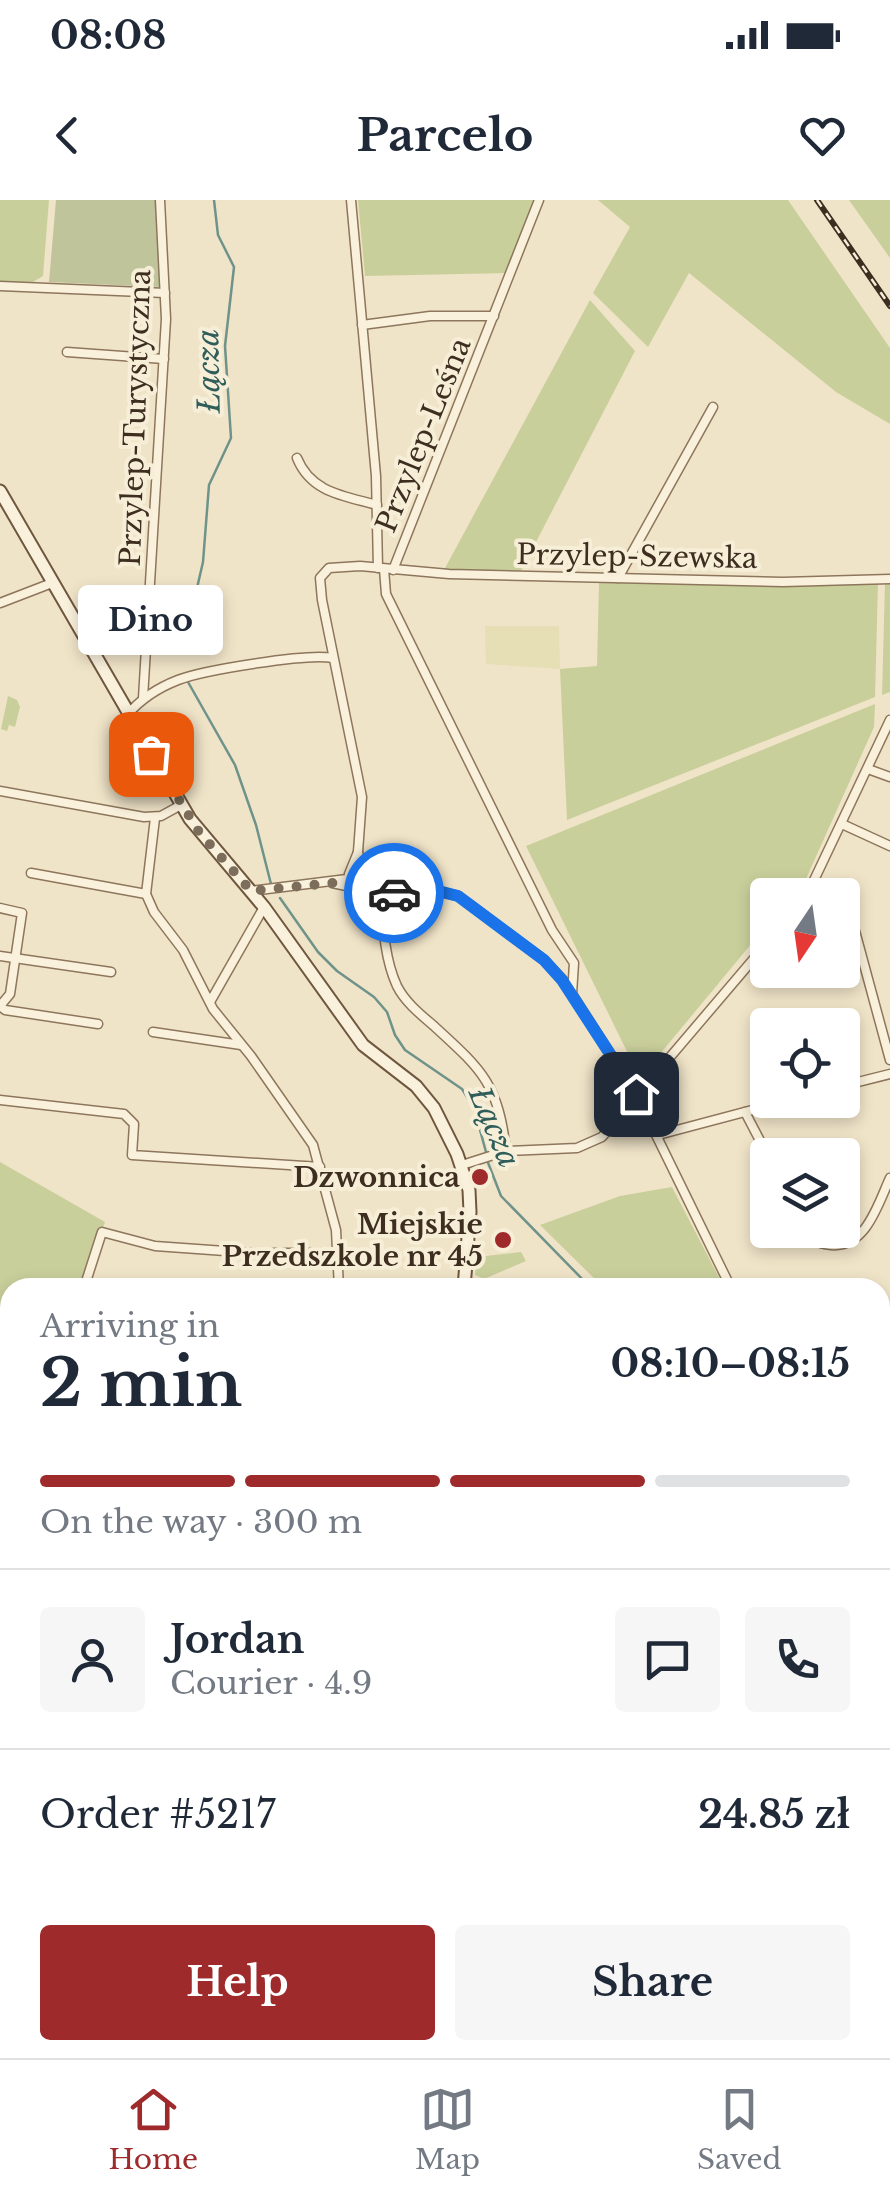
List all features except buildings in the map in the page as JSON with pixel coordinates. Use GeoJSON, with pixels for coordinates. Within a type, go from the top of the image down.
{"type":"FeatureCollection","features":[{"type":"Feature","properties":{"kind":"main road"},"geometry":{"type":"LineString","coordinates":[[0,492],[181,805],[208,843],[264,906],[364,1045],[416,1086],[434,1108],[462,1165],[470,1201],[465,1278]]}},
{"type":"Feature","properties":{"kind":"street","name":"Przylep-Turystyczna"},"geometry":{"type":"LineString","coordinates":[[143,698],[164,359],[160,200]]}},
{"type":"Feature","properties":{"kind":"street"},"geometry":{"type":"LineString","coordinates":[[351,200],[386,594],[552,930],[574,963],[572,994]]}},
{"type":"Feature","properties":{"kind":"street","name":"Przylep-Leśna"},"geometry":{"type":"LineString","coordinates":[[385,569],[494,316],[539,200]]}},
{"type":"Feature","properties":{"kind":"street"},"geometry":{"type":"LineString","coordinates":[[0,286],[164,293]]}},
{"type":"Feature","properties":{"kind":"street","name":"Przylep-Leśna"},"geometry":{"type":"LineString","coordinates":[[362,325],[430,316],[494,316]]}},
{"type":"Feature","properties":{"kind":"street"},"geometry":{"type":"LineString","coordinates":[[67,352],[164,359]]}},
{"type":"Feature","properties":{"kind":"street"},"geometry":{"type":"LineString","coordinates":[[618,578],[713,407]]}},
{"type":"Feature","properties":{"kind":"street"},"geometry":{"type":"LineString","coordinates":[[297,458],[320,488],[377,505]]}},
{"type":"Feature","properties":{"kind":"street","name":"Przylep-Szewska"},"geometry":{"type":"LineString","coordinates":[[332,658],[320,584],[323,572],[340,566],[783,582],[890,578]]}},
{"type":"Feature","properties":{"kind":"street"},"geometry":{"type":"LineString","coordinates":[[0,603],[52,583]]}},
{"type":"Feature","properties":{"kind":"street"},"geometry":{"type":"LineString","coordinates":[[128,714],[143,698],[191,676],[275,661],[332,658],[362,797],[355,881]]}},
{"type":"Feature","properties":{"kind":"street"},"geometry":{"type":"LineString","coordinates":[[819,878],[890,720]]}},
{"type":"Feature","properties":{"kind":"street"},"geometry":{"type":"LineString","coordinates":[[868,769],[890,777]]}},
{"type":"Feature","properties":{"kind":"street"},"geometry":{"type":"LineString","coordinates":[[3,795],[155,818],[181,805]]}},
{"type":"Feature","properties":{"kind":"street"},"geometry":{"type":"LineString","coordinates":[[155,818],[146,894],[154,912],[184,950],[210,1002],[310,1139],[336,1230],[338,1278]]}},
{"type":"Feature","properties":{"kind":"street"},"geometry":{"type":"LineString","coordinates":[[842,824],[890,846]]}},
{"type":"Feature","properties":{"kind":"street"},"geometry":{"type":"LineString","coordinates":[[31,873],[146,894]]}},
{"type":"Feature","properties":{"kind":"street"},"geometry":{"type":"LineString","coordinates":[[251,891],[355,881],[377,893],[450,892],[544,960],[572,994],[636,1094],[726,1278]]}},
{"type":"Feature","properties":{"kind":"street"},"geometry":{"type":"LineString","coordinates":[[377,893],[386,949],[398,988],[488,1080],[503,1124],[506,1150]]}},
{"type":"Feature","properties":{"kind":"street"},"geometry":{"type":"LineString","coordinates":[[210,1002],[264,906]]}},
{"type":"Feature","properties":{"kind":"street"},"geometry":{"type":"LineString","coordinates":[[0,908],[22,913],[10,994],[0,1006],[5,1010],[98,1024]]}},
{"type":"Feature","properties":{"kind":"street"},"geometry":{"type":"LineString","coordinates":[[860,946],[890,1060]]}},
{"type":"Feature","properties":{"kind":"street"},"geometry":{"type":"LineString","coordinates":[[0,956],[111,972]]}},
{"type":"Feature","properties":{"kind":"street"},"geometry":{"type":"LineString","coordinates":[[462,1165],[506,1150],[558,1150],[589,1145],[618,1120],[750,963]]}},
{"type":"Feature","properties":{"kind":"street"},"geometry":{"type":"LineString","coordinates":[[153,1032],[242,1044]]}},
{"type":"Feature","properties":{"kind":"street"},"geometry":{"type":"LineString","coordinates":[[860,1082],[890,1074]]}},
{"type":"Feature","properties":{"kind":"street"},"geometry":{"type":"LineString","coordinates":[[0,1100],[124,1114],[134,1124],[132,1155],[320,1167]]}},
{"type":"Feature","properties":{"kind":"street"},"geometry":{"type":"LineString","coordinates":[[658,1135],[750,1111]]}},
{"type":"Feature","properties":{"kind":"street"},"geometry":{"type":"LineString","coordinates":[[745,1112],[759,1138]]}},
{"type":"Feature","properties":{"kind":"street"},"geometry":{"type":"LineString","coordinates":[[860,1235],[890,1178]]}},
{"type":"Feature","properties":{"kind":"street"},"geometry":{"type":"LineString","coordinates":[[87,1278],[102,1232],[155,1246],[254,1253],[335,1253]]}},
{"type":"Feature","properties":{"kind":"shaded area"},"geometry":{"type":"Polygon","coordinates":[[[485,626],[559,626],[560,669],[486,664],[485,626]]]}},
{"type":"Feature","properties":{"kind":"green space"},"geometry":{"type":"Polygon","coordinates":[[[0,200],[49,200],[43,276],[33,282],[0,283],[0,200]]]}},
{"type":"Feature","properties":{"kind":"green space"},"geometry":{"type":"Polygon","coordinates":[[[56,200],[155,200],[160,287],[49,282],[56,200]]]}},
{"type":"Feature","properties":{"kind":"green space"},"geometry":{"type":"Polygon","coordinates":[[[358,200],[537,200],[509,273],[365,276],[358,200]]]}},
{"type":"Feature","properties":{"kind":"green space"},"geometry":{"type":"Polygon","coordinates":[[[598,200],[788,200],[890,348],[890,424],[836,392],[689,273],[648,347],[593,293],[630,227],[598,200]]]}},
{"type":"Feature","properties":{"kind":"green space"},"geometry":{"type":"Polygon","coordinates":[[[849,200],[890,200],[890,258],[849,200]]]}},
{"type":"Feature","properties":{"kind":"green space"},"geometry":{"type":"Polygon","coordinates":[[[590,300],[635,351],[521,571],[444,570],[590,300]]]}},
{"type":"Feature","properties":{"kind":"green space"},"geometry":{"type":"Polygon","coordinates":[[[599,582],[878,583],[875,697],[567,820],[560,669],[597,666],[599,582]]]}},
{"type":"Feature","properties":{"kind":"green space"},"geometry":{"type":"Polygon","coordinates":[[[885,583],[890,583],[890,692],[882,695],[885,583]]]}},
{"type":"Feature","properties":{"kind":"green space"},"geometry":{"type":"Polygon","coordinates":[[[8,696],[17,700],[20,707],[15,727],[9,725],[7,731],[1,729],[8,696]]]}},
{"type":"Feature","properties":{"kind":"green space"},"geometry":{"type":"Polygon","coordinates":[[[875,704],[874,727],[806,878],[750,878],[750,945],[640,1078],[526,846],[875,704]]]}},
{"type":"Feature","properties":{"kind":"green space"},"geometry":{"type":"Polygon","coordinates":[[[0,1162],[105,1222],[84,1278],[0,1278],[0,1162]]]}},
{"type":"Feature","properties":{"kind":"green space"},"geometry":{"type":"Polygon","coordinates":[[[672,1187],[719,1278],[594,1278],[540,1225],[620,1196],[672,1187]]]}},
{"type":"Feature","properties":{"kind":"green space"},"geometry":{"type":"Polygon","coordinates":[[[521,1252],[526,1261],[482,1278],[475,1275],[477,1257],[521,1252]]]}},
{"type":"Feature","properties":{"kind":"waterway","name":"Łącza"},"geometry":{"type":"LineString","coordinates":[[167,652],[166,638],[194,601],[203,562],[209,485],[231,438],[225,346],[234,267],[218,235],[214,200]]}},
{"type":"Feature","properties":{"kind":"waterway","name":"Łącza"},"geometry":{"type":"LineString","coordinates":[[188,682],[235,765],[271,884]]}},
{"type":"Feature","properties":{"kind":"waterway","name":"Łącza"},"geometry":{"type":"LineString","coordinates":[[280,898],[318,952],[387,1012],[405,1050],[462,1089],[474,1108],[486,1152]]}},
{"type":"Feature","properties":{"kind":"waterway","name":"Łącza"},"geometry":{"type":"LineString","coordinates":[[487,1160],[501,1196],[581,1278]]}},
{"type":"Feature","properties":{"kind":"railway"},"geometry":{"type":"LineString","coordinates":[[817,200],[890,306]]}},
{"type":"Feature","properties":{"kind":"way so far"},"geometry":{"type":"LineString","coordinates":[[151,754],[199,832],[251,891],[332,883],[394,893]]}},
{"type":"Feature","properties":{"kind":"place","name":"Dino"},"geometry":{"type":"Point","coordinates":[151,754]}},
{"type":"Feature","properties":{"kind":"place","name":"Dzwonnica"},"geometry":{"type":"Point","coordinates":[480,1177]}},
{"type":"Feature","properties":{"kind":"place","name":"Miejskie Przedszkole nr 45"},"geometry":{"type":"Point","coordinates":[503,1240]}},
{"type":"Feature","properties":{"kind":"route"},"geometry":{"type":"LineString","coordinates":[[394,893],[434,890],[458,896],[544,960],[596,1029],[636,1094]]}}]}
